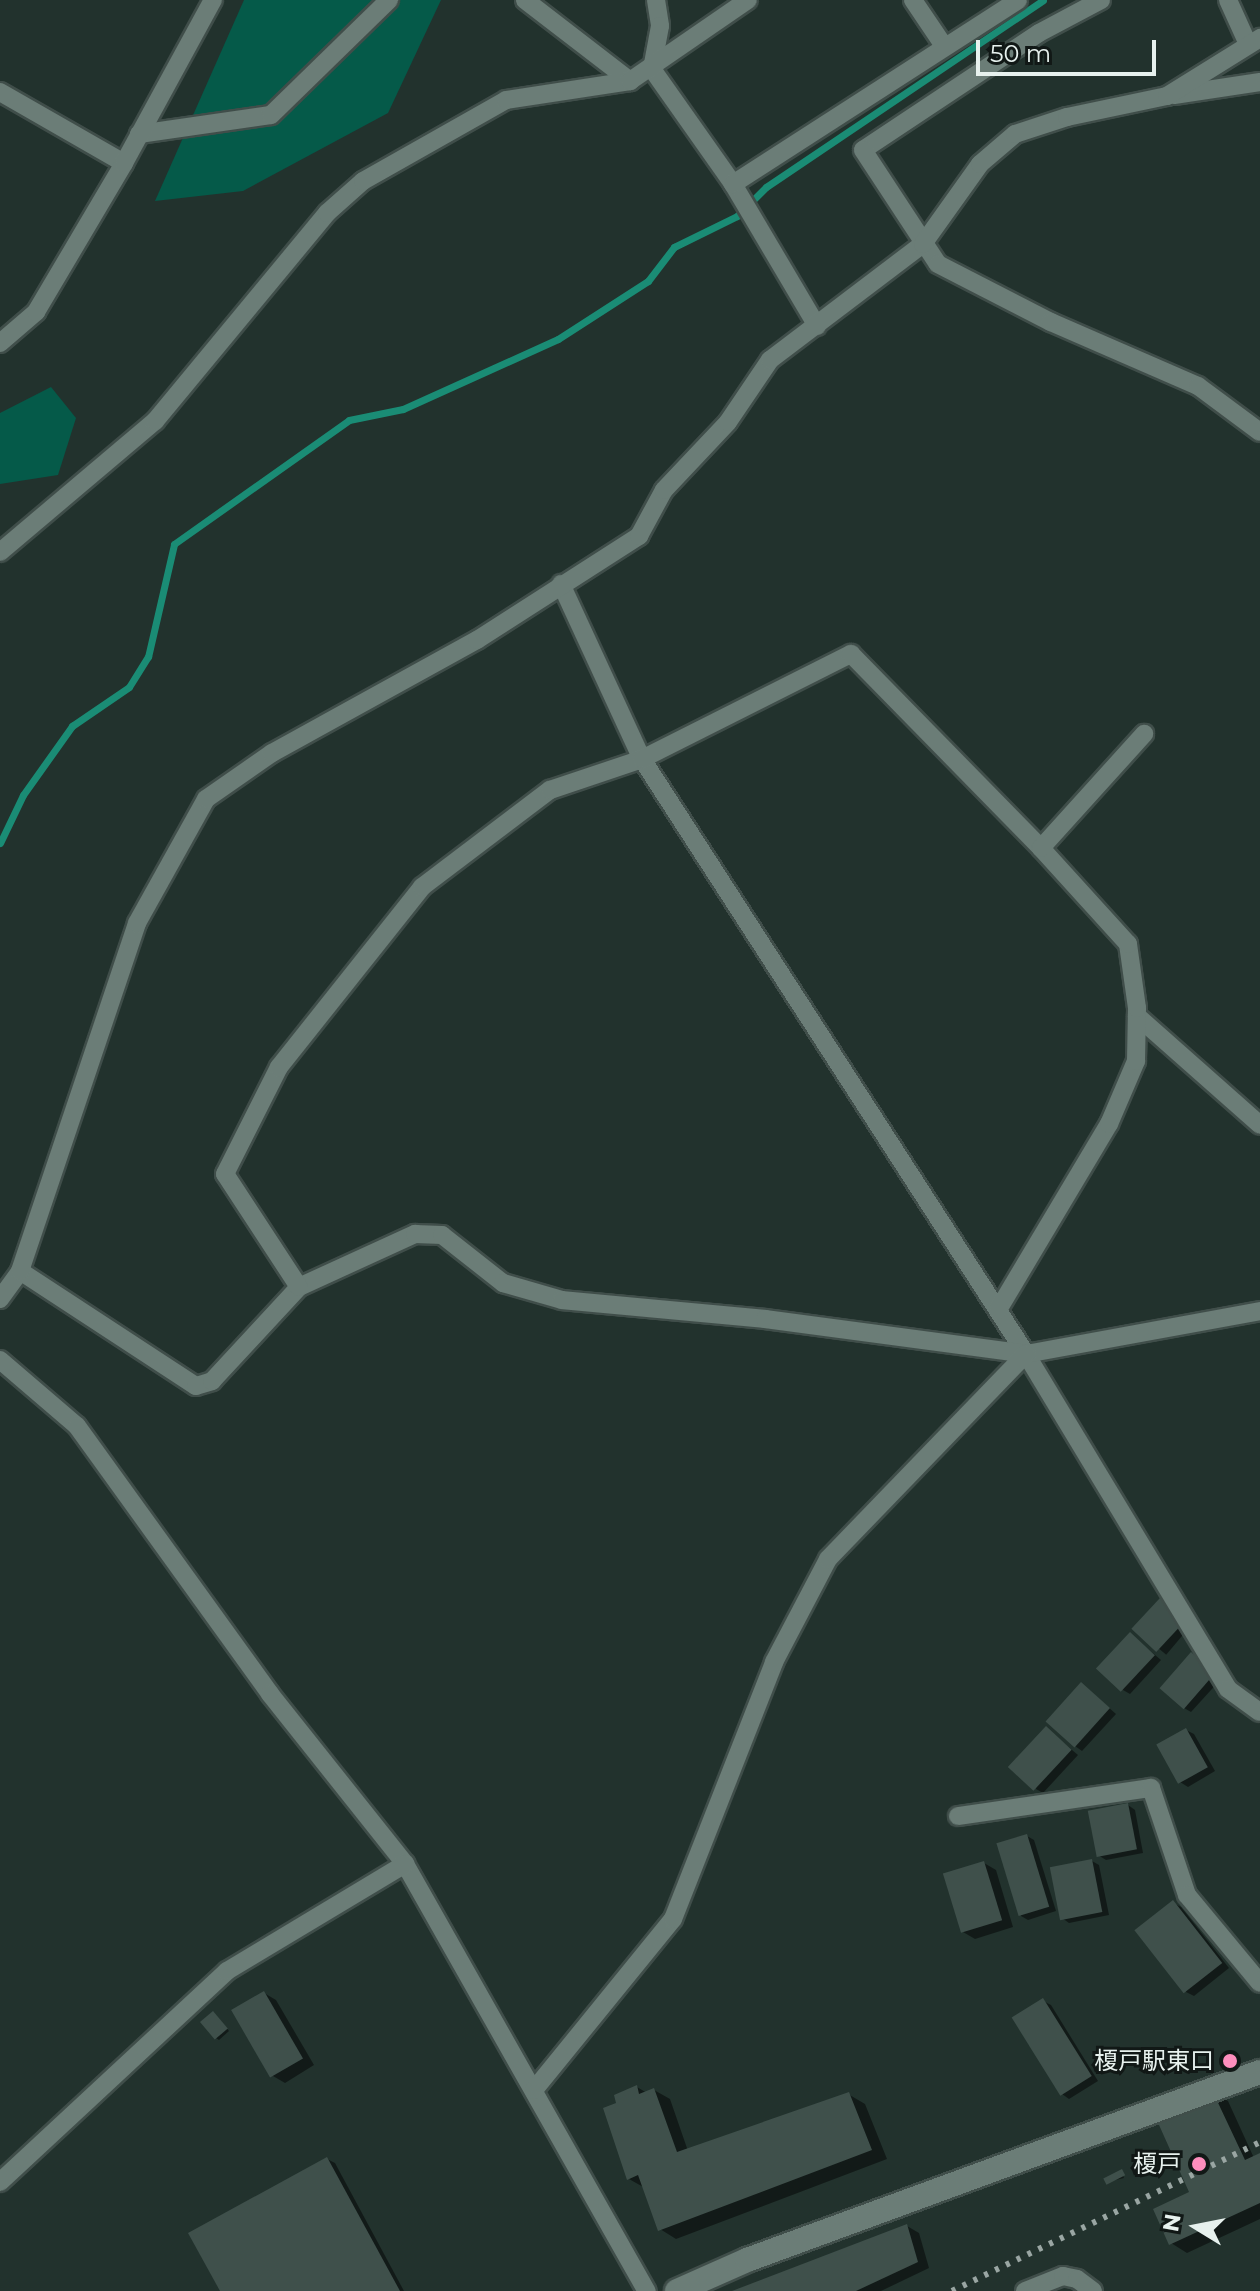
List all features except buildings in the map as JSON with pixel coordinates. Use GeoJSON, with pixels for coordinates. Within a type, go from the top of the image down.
{"type":"FeatureCollection","features":[{"type":"Feature","properties":{"kind":"street"},"geometry":{"type":"LineString","coordinates":[[0,343],[36,312],[124,163],[213,0]]}},
{"type":"Feature","properties":{"kind":"street"},"geometry":{"type":"LineString","coordinates":[[139,134],[271,115],[389,0]]}},
{"type":"Feature","properties":{"kind":"street"},"geometry":{"type":"LineString","coordinates":[[525,0],[630,81]]}},
{"type":"Feature","properties":{"kind":"street"},"geometry":{"type":"LineString","coordinates":[[656,0],[660,26],[652,69],[733,184],[817,326]]}},
{"type":"Feature","properties":{"kind":"street"},"geometry":{"type":"LineString","coordinates":[[0,552],[155,421],[327,213],[363,181],[506,100],[630,81],[652,69],[748,0]]}},
{"type":"Feature","properties":{"kind":"street"},"geometry":{"type":"LineString","coordinates":[[913,0],[944,46]]}},
{"type":"Feature","properties":{"kind":"street"},"geometry":{"type":"LineString","coordinates":[[733,184],[803,142],[1018,0]]}},
{"type":"Feature","properties":{"kind":"street"},"geometry":{"type":"LineString","coordinates":[[1101,0],[1039,33],[863,150],[938,264],[1051,322],[1198,386],[1260,432]]}},
{"type":"Feature","properties":{"kind":"street"},"geometry":{"type":"LineString","coordinates":[[1167,96],[1254,41],[1228,0]]}},
{"type":"Feature","properties":{"kind":"street"},"geometry":{"type":"LineString","coordinates":[[0,1299],[20,1271],[137,923],[206,799],[272,753],[477,640],[639,536],[664,490],[728,422],[770,360],[923,244],[980,164],[1015,134],[1067,117],[1167,96],[1260,82]]}},
{"type":"Feature","properties":{"kind":"street"},"geometry":{"type":"LineString","coordinates":[[0,92],[124,163]]}},
{"type":"Feature","properties":{"kind":"street"},"geometry":{"type":"LineString","coordinates":[[561,584],[642,759],[1026,1354],[1228,1689],[1260,1712]]}},
{"type":"Feature","properties":{"kind":"street"},"geometry":{"type":"LineString","coordinates":[[299,1287],[225,1174],[279,1067],[422,887],[550,790],[642,759],[851,654],[1041,848],[1128,944],[1137,1016],[1136,1061],[1109,1124],[998,1310]]}},
{"type":"Feature","properties":{"kind":"street"},"geometry":{"type":"LineString","coordinates":[[1041,848],[1144,734]]}},
{"type":"Feature","properties":{"kind":"street"},"geometry":{"type":"LineString","coordinates":[[1137,1016],[1260,1125]]}},
{"type":"Feature","properties":{"kind":"street"},"geometry":{"type":"LineString","coordinates":[[20,1271],[196,1386],[212,1381],[299,1287],[415,1234],[442,1235],[503,1283],[562,1300],[765,1319],[1026,1354],[1177,1329],[1260,1311]]}},
{"type":"Feature","properties":{"kind":"street"},"geometry":{"type":"LineString","coordinates":[[534,2090],[673,1919],[774,1662],[828,1559],[1026,1354]]}},
{"type":"Feature","properties":{"kind":"street"},"geometry":{"type":"LineString","coordinates":[[0,1360],[77,1426],[270,1694],[405,1864],[647,2291]]}},
{"type":"Feature","properties":{"kind":"street"},"geometry":{"type":"LineString","coordinates":[[958,1816],[1151,1788],[1187,1895],[1260,1983]]}},
{"type":"Feature","properties":{"kind":"street"},"geometry":{"type":"LineString","coordinates":[[0,2182],[227,1971],[405,1864]]}},
{"type":"Feature","properties":{"kind":"street"},"geometry":{"type":"LineString","coordinates":[[677,2291],[747,2260],[1260,2072]]}},
{"type":"Feature","properties":{"kind":"street"},"geometry":{"type":"LineString","coordinates":[[1025,2291],[1063,2276],[1077,2279],[1093,2291]]}},
{"type":"Feature","properties":{"kind":"green space"},"geometry":{"type":"Polygon","coordinates":[[[244,0],[441,0],[388,113],[243,191],[155,201],[244,0]]]}},
{"type":"Feature","properties":{"kind":"green space"},"geometry":{"type":"Polygon","coordinates":[[[51,387],[76,418],[58,475],[0,484],[0,413],[51,387]]]}},
{"type":"Feature","properties":{"kind":"waterway"},"geometry":{"type":"LineString","coordinates":[[0,843],[23,795],[72,726],[129,687],[148,657],[174,544],[349,420],[403,409],[558,339],[648,281],[674,247],[737,216],[766,187],[1043,0]]}},
{"type":"Feature","properties":{"kind":"railway"},"geometry":{"type":"LineString","coordinates":[[952,2291],[1260,2142]]}},
{"type":"Feature","properties":{"kind":"place","name":"榎戸駅東口"},"geometry":{"type":"Point","coordinates":[1230,2061]}},
{"type":"Feature","properties":{"kind":"place","name":"榎戸"},"geometry":{"type":"Point","coordinates":[1199,2164]}}]}
